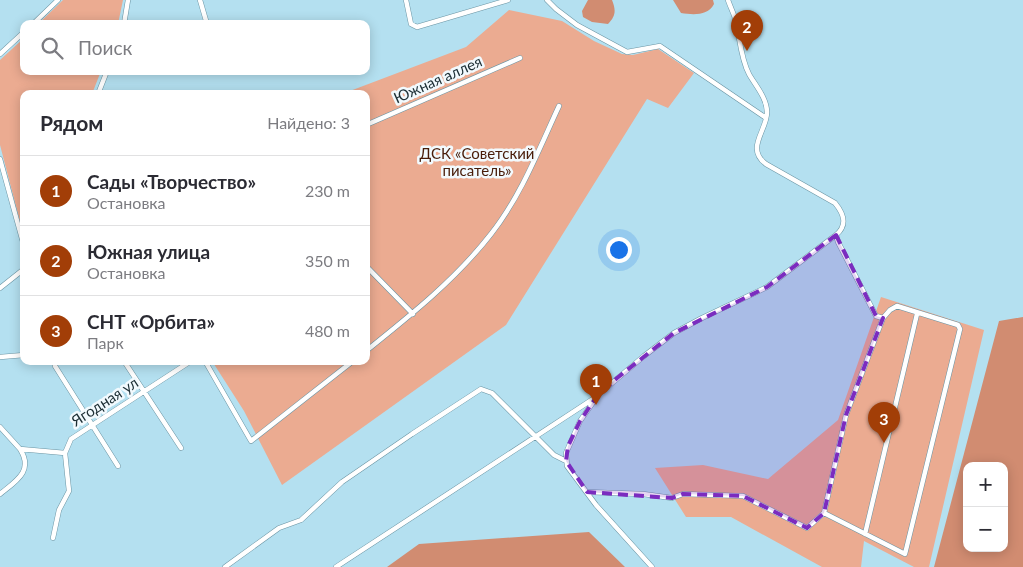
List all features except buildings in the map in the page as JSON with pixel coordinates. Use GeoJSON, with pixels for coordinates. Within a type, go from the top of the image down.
{"type":"FeatureCollection","features":[{"type":"Feature","properties":{"kind":"street"},"geometry":{"type":"LineString","coordinates":[[37,20],[58,0]]}},
{"type":"Feature","properties":{"kind":"street"},"geometry":{"type":"LineString","coordinates":[[125,20],[128,0]]}},
{"type":"Feature","properties":{"kind":"street"},"geometry":{"type":"LineString","coordinates":[[200,0],[206,20]]}},
{"type":"Feature","properties":{"kind":"street"},"geometry":{"type":"LineString","coordinates":[[406,0],[410,21],[413,26],[417,27],[508,0]]}},
{"type":"Feature","properties":{"kind":"street"},"geometry":{"type":"LineString","coordinates":[[547,0],[577,25],[627,52],[660,46],[766,118]]}},
{"type":"Feature","properties":{"kind":"street"},"geometry":{"type":"LineString","coordinates":[[336,567],[597,396],[644,356],[674,334],[702,318],[767,288],[836,235],[842,228],[843,212],[835,203],[766,164],[758,154],[756,146],[766,118],[766,107],[748,72],[735,17],[728,0]]}},
{"type":"Feature","properties":{"kind":"street"},"geometry":{"type":"LineString","coordinates":[[0,54],[20,36]]}},
{"type":"Feature","properties":{"kind":"street","name":"Южная аллея"},"geometry":{"type":"LineString","coordinates":[[370,123],[520,58]]}},
{"type":"Feature","properties":{"kind":"street"},"geometry":{"type":"LineString","coordinates":[[100,90],[105,75]]}},
{"type":"Feature","properties":{"kind":"street"},"geometry":{"type":"LineString","coordinates":[[370,347],[413,314],[465,265],[492,232],[515,197],[559,106]]}},
{"type":"Feature","properties":{"kind":"street"},"geometry":{"type":"LineString","coordinates":[[0,159],[20,232]]}},
{"type":"Feature","properties":{"kind":"street"},"geometry":{"type":"LineString","coordinates":[[836,235],[876,316],[883,318]]}},
{"type":"Feature","properties":{"kind":"street"},"geometry":{"type":"LineString","coordinates":[[370,270],[413,314]]}},
{"type":"Feature","properties":{"kind":"street"},"geometry":{"type":"LineString","coordinates":[[0,288],[20,272]]}},
{"type":"Feature","properties":{"kind":"street"},"geometry":{"type":"LineString","coordinates":[[587,492],[643,494],[672,498],[683,494],[743,496],[807,528],[824,513],[846,415],[883,318],[890,310],[897,306],[917,314],[958,325],[960,335],[905,554],[824,513]]}},
{"type":"Feature","properties":{"kind":"street"},"geometry":{"type":"LineString","coordinates":[[865,534],[917,314]]}},
{"type":"Feature","properties":{"kind":"street"},"geometry":{"type":"LineString","coordinates":[[0,357],[20,355]]}},
{"type":"Feature","properties":{"kind":"street"},"geometry":{"type":"LineString","coordinates":[[127,365],[181,448]]}},
{"type":"Feature","properties":{"kind":"street","name":"Ягодная ул"},"geometry":{"type":"LineString","coordinates":[[65,453],[71,439],[185,365]]}},
{"type":"Feature","properties":{"kind":"street"},"geometry":{"type":"LineString","coordinates":[[207,365],[252,440],[348,365]]}},
{"type":"Feature","properties":{"kind":"street"},"geometry":{"type":"LineString","coordinates":[[55,366],[118,466]]}},
{"type":"Feature","properties":{"kind":"street"},"geometry":{"type":"LineString","coordinates":[[225,567],[279,528],[301,520],[342,482],[481,390],[492,393],[554,455],[566,460]]}},
{"type":"Feature","properties":{"kind":"street"},"geometry":{"type":"LineString","coordinates":[[597,396],[580,421],[568,446],[566,460],[570,470],[587,492],[632,547],[652,567]]}},
{"type":"Feature","properties":{"kind":"street"},"geometry":{"type":"LineString","coordinates":[[0,427],[20,449],[26,464],[23,473],[0,494]]}},
{"type":"Feature","properties":{"kind":"street"},"geometry":{"type":"LineString","coordinates":[[20,449],[65,453],[69,491],[59,510],[53,538]]}},
{"type":"Feature","properties":{"kind":"highlighted area"},"geometry":{"type":"Polygon","coordinates":[[[836,235],[876,316],[883,318],[846,415],[824,513],[807,528],[743,496],[683,494],[672,498],[587,492],[566,461],[568,446],[580,421],[597,396],[617,378],[674,333],[767,287],[836,235]]]}},
{"type":"Feature","properties":{"kind":"green space"},"geometry":{"type":"Polygon","coordinates":[[[63,0],[123,0],[119,20],[42,20],[63,0]]]}},
{"type":"Feature","properties":{"kind":"green space","name":"ДСК «Советский писатель»"},"geometry":{"type":"Polygon","coordinates":[[[509,10],[562,21],[594,41],[622,54],[633,55],[658,49],[694,73],[668,108],[647,99],[506,325],[282,485],[244,411],[215,365],[370,365],[370,90],[353,90],[466,47],[509,10]]]}},
{"type":"Feature","properties":{"kind":"green space"},"geometry":{"type":"Polygon","coordinates":[[[20,42],[20,75],[99,75],[94,90],[20,90],[20,222],[0,145],[0,60],[20,42]]]}},
{"type":"Feature","properties":{"kind":"green space"},"geometry":{"type":"Polygon","coordinates":[[[881,297],[984,330],[929,567],[914,567],[864,541],[861,567],[822,567],[731,517],[686,517],[655,468],[703,465],[768,479],[838,420],[881,297]]]}},
{"type":"Feature","properties":{"kind":"shaded area"},"geometry":{"type":"Polygon","coordinates":[[[588,0],[612,0],[614,13],[613,18],[608,24],[592,22],[583,17],[582,11],[588,0]]]}},
{"type":"Feature","properties":{"kind":"shaded area"},"geometry":{"type":"Polygon","coordinates":[[[673,0],[713,0],[714,4],[704,13],[686,14],[681,13],[673,0]]]}},
{"type":"Feature","properties":{"kind":"shaded area"},"geometry":{"type":"Polygon","coordinates":[[[1023,317],[1023,567],[934,567],[999,321],[1023,317]]]}},
{"type":"Feature","properties":{"kind":"shaded area"},"geometry":{"type":"Polygon","coordinates":[[[589,532],[625,567],[387,567],[419,544],[589,532]]]}},
{"type":"Feature","properties":{"kind":"place","name":"Южная улица"},"geometry":{"type":"Point","coordinates":[747,51]}},
{"type":"Feature","properties":{"kind":"place","name":"Сады «Творчество»"},"geometry":{"type":"Point","coordinates":[596,405]}},
{"type":"Feature","properties":{"kind":"place","name":"СНТ «Орбита»"},"geometry":{"type":"Point","coordinates":[884,443]}}]}
